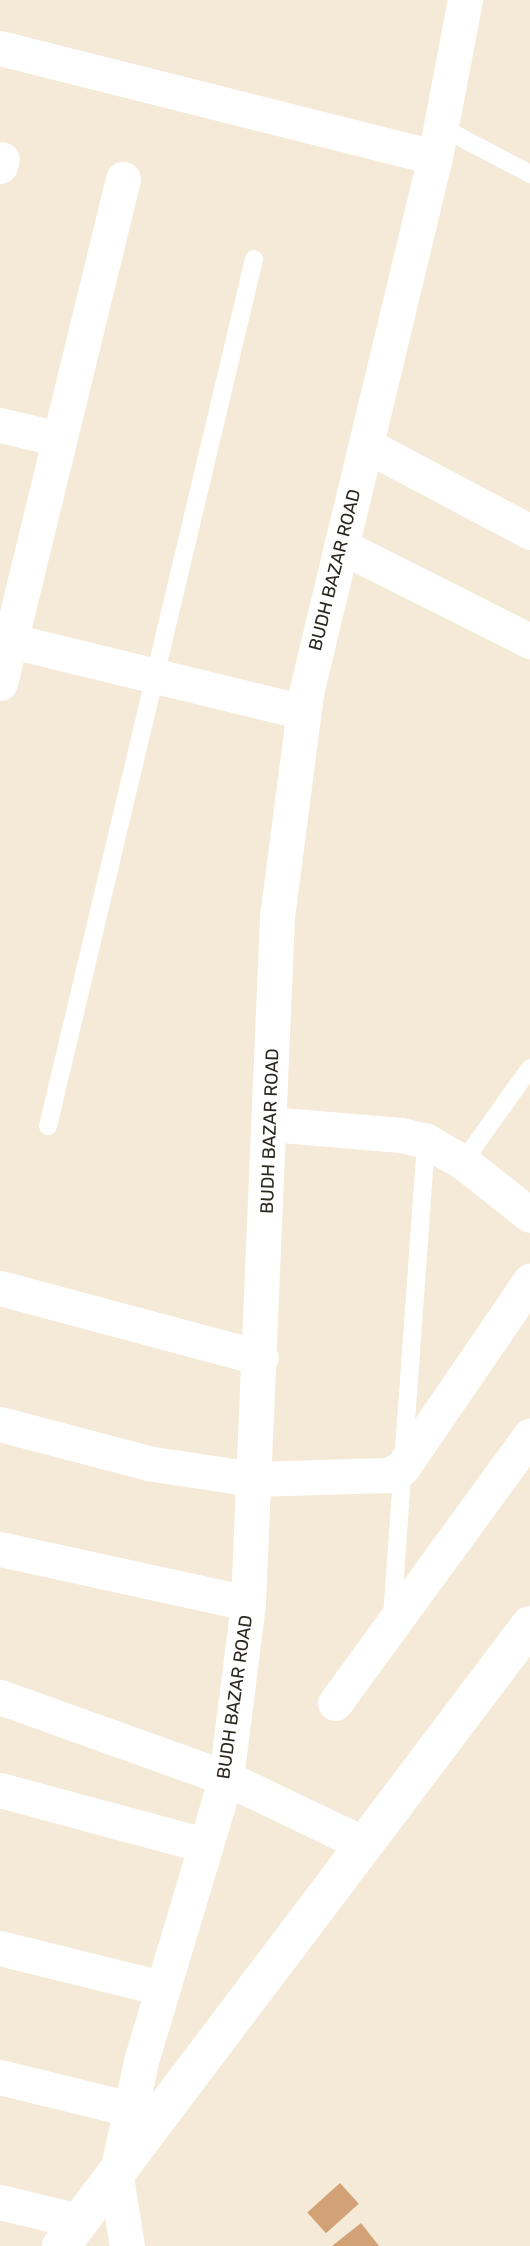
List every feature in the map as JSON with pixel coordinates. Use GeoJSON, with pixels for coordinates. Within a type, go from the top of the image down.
{"type":"FeatureCollection","features":[{"type":"Feature","properties":{"kind":"street","name":"BUDH BAZAR ROAD"},"geometry":{"type":"LineString","coordinates":[[70,2234],[116,2177],[130,2109],[162,1988],[226,1778],[248,1603],[261,1358],[277,917],[303,712],[438,142],[456,2]]}},
{"type":"Feature","properties":{"kind":"street"},"geometry":{"type":"LineString","coordinates":[[0,48],[438,142]]}},
{"type":"Feature","properties":{"kind":"street"},"geometry":{"type":"LineString","coordinates":[[0,683],[6,639],[123,179]]}},
{"type":"Feature","properties":{"kind":"street"},"geometry":{"type":"LineString","coordinates":[[0,425],[59,439]]}},
{"type":"Feature","properties":{"kind":"street"},"geometry":{"type":"LineString","coordinates":[[366,445],[530,532]]}},
{"type":"Feature","properties":{"kind":"street"},"geometry":{"type":"LineString","coordinates":[[341,547],[530,641]]}},
{"type":"Feature","properties":{"kind":"street"},"geometry":{"type":"LineString","coordinates":[[6,639],[303,712]]}},
{"type":"Feature","properties":{"kind":"street"},"geometry":{"type":"LineString","coordinates":[[270,1124],[401,1135],[426,1141],[463,1162],[530,1215]]}},
{"type":"Feature","properties":{"kind":"street"},"geometry":{"type":"LineString","coordinates":[[0,1423],[153,1464],[253,1479],[373,1479],[402,1468],[530,1281]]}},
{"type":"Feature","properties":{"kind":"street"},"geometry":{"type":"LineString","coordinates":[[0,1288],[261,1358]]}},
{"type":"Feature","properties":{"kind":"street"},"geometry":{"type":"LineString","coordinates":[[335,1703],[392,1620],[530,1436]]}},
{"type":"Feature","properties":{"kind":"street"},"geometry":{"type":"LineString","coordinates":[[0,1549],[248,1603]]}},
{"type":"Feature","properties":{"kind":"street"},"geometry":{"type":"LineString","coordinates":[[127,2246],[116,2177],[530,1625]]}},
{"type":"Feature","properties":{"kind":"street"},"geometry":{"type":"LineString","coordinates":[[0,1698],[226,1778],[364,1844]]}},
{"type":"Feature","properties":{"kind":"street"},"geometry":{"type":"LineString","coordinates":[[0,1790],[204,1845]]}},
{"type":"Feature","properties":{"kind":"street"},"geometry":{"type":"LineString","coordinates":[[0,1948],[162,1988]]}},
{"type":"Feature","properties":{"kind":"street"},"geometry":{"type":"LineString","coordinates":[[0,2077],[130,2109]]}},
{"type":"Feature","properties":{"kind":"street"},"geometry":{"type":"LineString","coordinates":[[0,2202],[70,2234]]}},
{"type":"Feature","properties":{"kind":"lane"},"geometry":{"type":"LineString","coordinates":[[438,142],[530,174]]}},
{"type":"Feature","properties":{"kind":"lane"},"geometry":{"type":"LineString","coordinates":[[48,1126],[254,258]]}},
{"type":"Feature","properties":{"kind":"lane"},"geometry":{"type":"LineString","coordinates":[[463,1162],[530,1068]]}},
{"type":"Feature","properties":{"kind":"lane"},"geometry":{"type":"LineString","coordinates":[[392,1620],[426,1141]]}},
{"type":"Feature","properties":{"kind":"building"},"geometry":{"type":"Polygon","coordinates":[[[340,2183],[359,2204],[326,2233],[307,2212],[340,2183]]]}},
{"type":"Feature","properties":{"kind":"building"},"geometry":{"type":"Polygon","coordinates":[[[361,2223],[379,2246],[332,2246],[361,2223]]]}}]}
